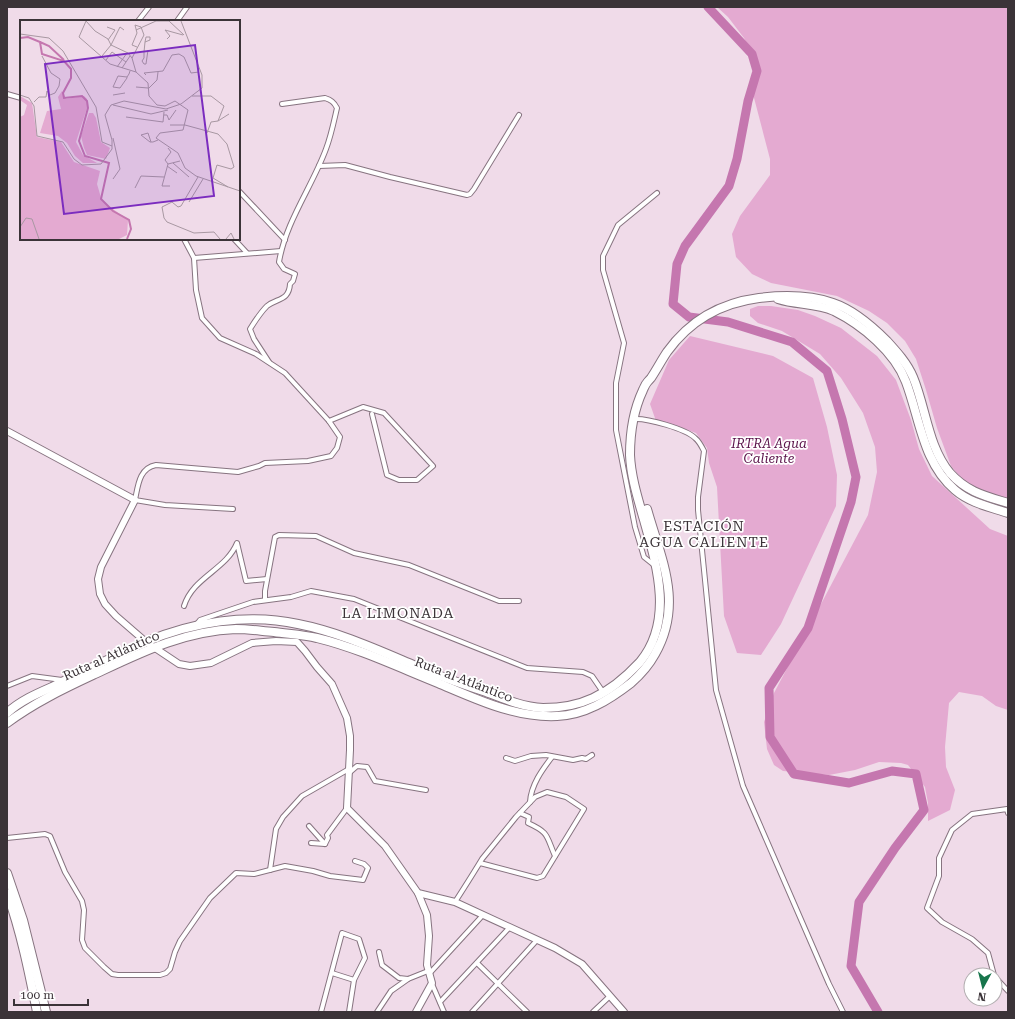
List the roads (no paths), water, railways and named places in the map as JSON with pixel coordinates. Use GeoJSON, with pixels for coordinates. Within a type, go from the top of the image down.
{"type":"FeatureCollection","features":[{"type":"Feature","properties":{"kind":"highway","name":"Ruta al Atlántico"},"geometry":{"type":"LineString","coordinates":[[771,297],[788,302],[818,306],[833,311],[854,323],[874,338],[884,349],[906,381],[926,447],[937,470],[956,491],[968,499],[1008,513]]}},
{"type":"Feature","properties":{"kind":"highway","name":"Ruta al Atlántico"},"geometry":{"type":"LineString","coordinates":[[7,712],[16,705],[146,642],[194,626],[221,621],[250,619],[297,623],[347,638],[448,679],[524,706],[543,708],[569,706],[593,698],[630,673],[652,644],[658,628],[660,605],[659,585],[632,476],[630,454],[644,386],[679,337],[694,323],[709,312],[723,306],[756,298],[805,298],[834,303],[867,323],[890,344],[905,361],[913,377],[941,460],[949,472],[970,491],[1008,503]]}},
{"type":"Feature","properties":{"kind":"highway","name":"Ruta al Atlántico"},"geometry":{"type":"LineString","coordinates":[[7,723],[22,711],[42,699],[154,647],[186,637],[236,629],[292,634],[316,638],[345,646],[502,709],[534,715],[558,716],[572,714],[602,703],[636,678],[651,661],[661,643],[669,612],[670,594],[657,538],[638,478],[635,456],[637,419]]}},
{"type":"Feature","properties":{"kind":"highway"},"geometry":{"type":"LineString","coordinates":[[7,873],[23,920],[46,1012]]}},
{"type":"Feature","properties":{"kind":"highway"},"geometry":{"type":"LineString","coordinates":[[7,893],[15,914],[37,1012]]}},
{"type":"Feature","properties":{"kind":"street"},"geometry":{"type":"LineString","coordinates":[[139,20],[149,7]]}},
{"type":"Feature","properties":{"kind":"street"},"geometry":{"type":"LineString","coordinates":[[178,20],[187,7]]}},
{"type":"Feature","properties":{"kind":"street"},"geometry":{"type":"LineString","coordinates":[[7,94],[20,98]]}},
{"type":"Feature","properties":{"kind":"street"},"geometry":{"type":"LineString","coordinates":[[271,364],[254,339],[250,329],[268,305],[284,298],[290,289],[290,284],[295,274],[284,269],[279,262],[281,251],[295,214],[327,148],[337,108],[331,99],[325,98],[282,104]]}},
{"type":"Feature","properties":{"kind":"street"},"geometry":{"type":"LineString","coordinates":[[319,166],[345,165],[467,195],[474,189],[519,115]]}},
{"type":"Feature","properties":{"kind":"street"},"geometry":{"type":"LineString","coordinates":[[240,192],[285,240]]}},
{"type":"Feature","properties":{"kind":"street"},"geometry":{"type":"LineString","coordinates":[[655,566],[644,557],[635,526],[616,430],[616,383],[624,343],[604,270],[603,256],[618,225],[657,193]]}},
{"type":"Feature","properties":{"kind":"street"},"geometry":{"type":"LineString","coordinates":[[185,240],[194,258],[196,290],[202,318],[220,338],[256,354],[285,373],[329,422],[340,437],[337,448],[331,456],[308,461],[266,463],[238,472],[180,466],[150,466],[144,470],[139,480],[135,500],[101,567],[98,580],[100,594],[105,604],[116,616],[146,642],[179,664],[190,666],[211,663],[252,643],[276,641],[297,642],[316,667],[332,684],[347,718],[350,736],[347,808],[327,835],[328,838],[325,844]]}},
{"type":"Feature","properties":{"kind":"street"},"geometry":{"type":"LineString","coordinates":[[235,240],[247,253]]}},
{"type":"Feature","properties":{"kind":"street"},"geometry":{"type":"LineString","coordinates":[[194,258],[281,251]]}},
{"type":"Feature","properties":{"kind":"street"},"geometry":{"type":"LineString","coordinates":[[329,422],[363,407],[384,412],[433,466],[417,480],[398,480],[387,475],[372,414]]}},
{"type":"Feature","properties":{"kind":"street"},"geometry":{"type":"LineString","coordinates":[[637,419],[686,432],[696,438],[704,451],[698,497],[698,510],[716,690],[743,786],[829,984],[843,1012]]}},
{"type":"Feature","properties":{"kind":"street"},"geometry":{"type":"LineString","coordinates":[[7,431],[135,500],[165,505],[233,509]]}},
{"type":"Feature","properties":{"kind":"street"},"geometry":{"type":"LineString","coordinates":[[265,600],[265,591],[275,537],[279,535],[316,536],[354,553],[409,565],[498,601],[518,601]]}},
{"type":"Feature","properties":{"kind":"street"},"geometry":{"type":"LineString","coordinates":[[184,606],[187,596],[192,589],[233,553],[237,543],[246,581],[267,579]]}},
{"type":"Feature","properties":{"kind":"street"},"geometry":{"type":"LineString","coordinates":[[194,626],[200,620],[253,602],[291,597],[311,590],[354,599],[528,668],[583,672],[592,676],[603,692]]}},
{"type":"Feature","properties":{"kind":"street"},"geometry":{"type":"LineString","coordinates":[[7,686],[32,676],[64,681]]}},
{"type":"Feature","properties":{"kind":"street"},"geometry":{"type":"LineString","coordinates":[[506,758],[515,761],[531,756],[546,755],[573,760],[582,758],[586,759],[592,755]]}},
{"type":"Feature","properties":{"kind":"street"},"geometry":{"type":"LineString","coordinates":[[530,802],[530,794],[534,787],[535,780],[552,757]]}},
{"type":"Feature","properties":{"kind":"street"},"geometry":{"type":"LineString","coordinates":[[270,870],[276,829],[283,817],[302,796],[357,766],[367,767],[375,781],[426,790]]}},
{"type":"Feature","properties":{"kind":"street"},"geometry":{"type":"LineString","coordinates":[[455,902],[480,863],[520,813],[535,797],[547,792],[566,797],[584,809],[543,876],[537,878],[480,863]]}},
{"type":"Feature","properties":{"kind":"street"},"geometry":{"type":"LineString","coordinates":[[347,808],[385,846],[418,893],[427,915],[429,936],[428,973],[443,1012]]}},
{"type":"Feature","properties":{"kind":"street"},"geometry":{"type":"LineString","coordinates":[[992,967],[988,953],[972,939],[942,922],[927,908],[939,876],[939,858],[952,830],[972,814],[1007,809],[1008,813]]}},
{"type":"Feature","properties":{"kind":"street"},"geometry":{"type":"LineString","coordinates":[[520,813],[529,817],[528,823],[541,829],[547,836],[555,856]]}},
{"type":"Feature","properties":{"kind":"street"},"geometry":{"type":"LineString","coordinates":[[309,826],[325,844]]}},
{"type":"Feature","properties":{"kind":"street"},"geometry":{"type":"LineString","coordinates":[[7,838],[45,834],[50,836],[65,872],[82,901],[84,910],[82,940],[85,948],[112,974],[118,975],[160,975],[166,973],[170,969],[180,941],[210,898],[236,873],[254,874],[285,866],[330,876],[364,880],[368,868],[364,864],[356,861]]}},
{"type":"Feature","properties":{"kind":"street"},"geometry":{"type":"LineString","coordinates":[[311,843],[325,844]]}},
{"type":"Feature","properties":{"kind":"street"},"geometry":{"type":"LineString","coordinates":[[418,893],[455,902],[555,948],[582,964],[624,1012]]}},
{"type":"Feature","properties":{"kind":"street"},"geometry":{"type":"LineString","coordinates":[[377,1012],[391,991],[408,979],[428,973],[484,915]]}},
{"type":"Feature","properties":{"kind":"street"},"geometry":{"type":"LineString","coordinates":[[440,1002],[509,928]]}},
{"type":"Feature","properties":{"kind":"street"},"geometry":{"type":"LineString","coordinates":[[321,1012],[342,933],[359,939],[365,958],[354,980],[349,1012]]}},
{"type":"Feature","properties":{"kind":"street"},"geometry":{"type":"LineString","coordinates":[[472,1012],[536,940]]}},
{"type":"Feature","properties":{"kind":"street"},"geometry":{"type":"LineString","coordinates":[[379,952],[382,965],[399,978],[408,979]]}},
{"type":"Feature","properties":{"kind":"street"},"geometry":{"type":"LineString","coordinates":[[477,963],[527,1012]]}},
{"type":"Feature","properties":{"kind":"street"},"geometry":{"type":"LineString","coordinates":[[332,973],[354,980]]}},
{"type":"Feature","properties":{"kind":"street"},"geometry":{"type":"LineString","coordinates":[[416,1012],[432,983]]}},
{"type":"Feature","properties":{"kind":"street"},"geometry":{"type":"LineString","coordinates":[[593,1012],[610,996]]}},
{"type":"Feature","properties":{"kind":"waterway"},"geometry":{"type":"LineString","coordinates":[[708,7],[752,54],[757,71],[748,101],[737,159],[729,186],[685,246],[677,264],[673,304],[689,317],[728,322],[792,342],[827,371],[842,419],[856,477],[851,502],[808,628],[769,688],[770,737],[794,774],[849,783],[892,771],[916,774],[924,810],[895,848],[859,902],[851,966],[878,1012]]}},
{"type":"Feature","properties":{"kind":"district","name":"ESTACIÓN AGUA CALIENTE"},"geometry":{"type":"Point","coordinates":[704,534]}},
{"type":"Feature","properties":{"kind":"district","name":"LA LIMONADA"},"geometry":{"type":"Point","coordinates":[398,613]}},
{"type":"Feature","properties":{"kind":"park label","name":"IRTRA Agua Caliente"},"geometry":{"type":"Point","coordinates":[769,450]}}]}
